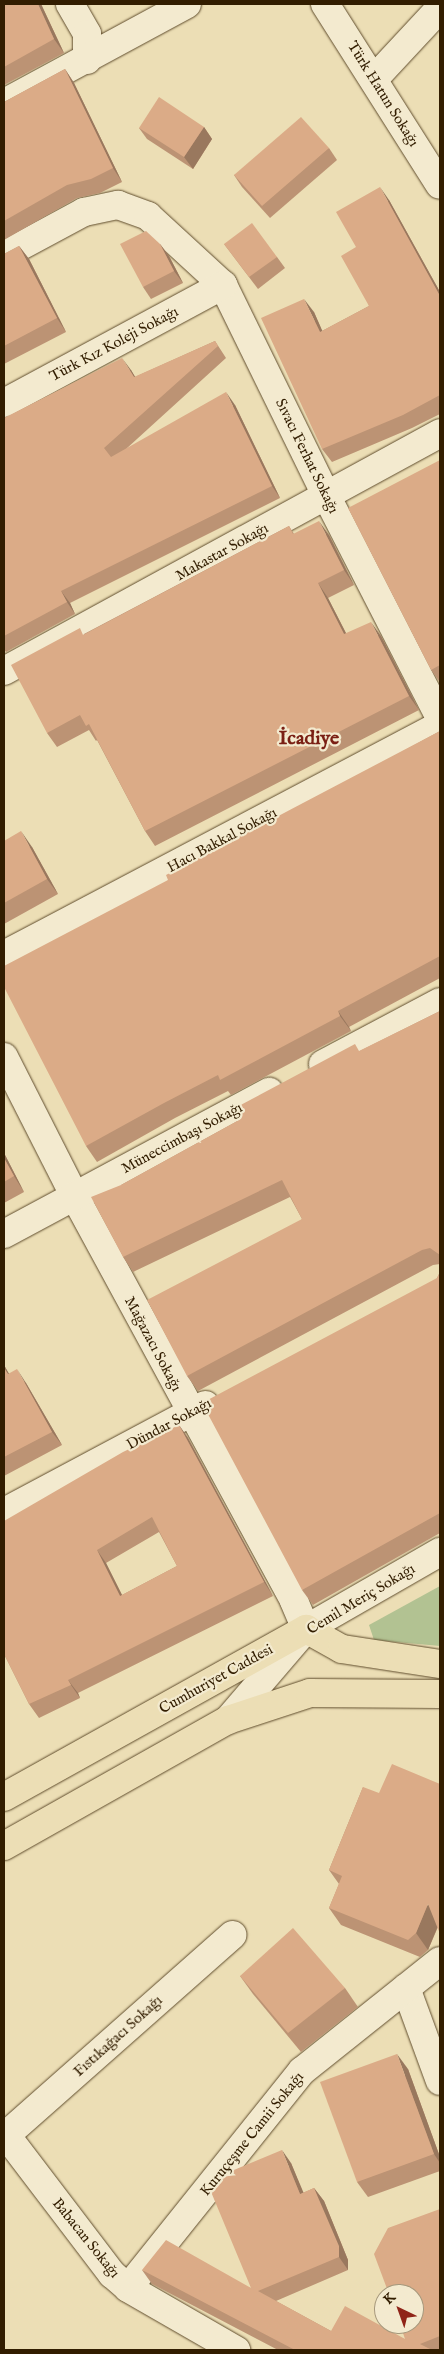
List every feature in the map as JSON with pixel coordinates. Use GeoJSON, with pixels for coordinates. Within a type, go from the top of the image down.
{"type":"FeatureCollection","features":[{"type":"Feature","properties":{"kind":"main road"},"geometry":{"type":"LineString","coordinates":[[306,1629],[342,1649],[440,1664]]}},
{"type":"Feature","properties":{"kind":"main road","name":"Cumhuriyet Caddesi"},"geometry":{"type":"LineString","coordinates":[[4,1797],[306,1629]]}},
{"type":"Feature","properties":{"kind":"main road"},"geometry":{"type":"LineString","coordinates":[[4,1846],[228,1720],[310,1693],[440,1694]]}},
{"type":"Feature","properties":{"kind":"street"},"geometry":{"type":"LineString","coordinates":[[70,4],[87,34],[87,60]]}},
{"type":"Feature","properties":{"kind":"street"},"geometry":{"type":"LineString","coordinates":[[4,103],[87,60],[187,4]]}},
{"type":"Feature","properties":{"kind":"street","name":"Türk Hatun Sokağı"},"geometry":{"type":"LineString","coordinates":[[325,4],[375,78],[440,185]]}},
{"type":"Feature","properties":{"kind":"street"},"geometry":{"type":"LineString","coordinates":[[375,78],[440,8]]}},
{"type":"Feature","properties":{"kind":"street","name":"Sıvacı Ferhat Sokağı"},"geometry":{"type":"LineString","coordinates":[[4,255],[84,212],[118,205],[148,216],[223,284],[326,495],[440,718]]}},
{"type":"Feature","properties":{"kind":"street","name":"Türk Kız Koleji Sokağı"},"geometry":{"type":"LineString","coordinates":[[4,403],[223,284]]}},
{"type":"Feature","properties":{"kind":"street","name":"Makastar Sokağı"},"geometry":{"type":"LineString","coordinates":[[4,671],[440,433]]}},
{"type":"Feature","properties":{"kind":"street","name":"Hacı Bakkal Sokağı"},"geometry":{"type":"LineString","coordinates":[[4,955],[440,725]]}},
{"type":"Feature","properties":{"kind":"street","name":"Müneccimbaşı Sokağı"},"geometry":{"type":"LineString","coordinates":[[4,1234],[74,1195],[440,1002]]}},
{"type":"Feature","properties":{"kind":"street","name":"Mağazacı Sokağı"},"geometry":{"type":"LineString","coordinates":[[4,1057],[74,1195],[190,1413],[294,1601],[306,1629]]}},
{"type":"Feature","properties":{"kind":"street","name":"Dündar Sokağı"},"geometry":{"type":"LineString","coordinates":[[4,1512],[225,1395]]}},
{"type":"Feature","properties":{"kind":"street","name":"Cemil Meriç Sokağı"},"geometry":{"type":"LineString","coordinates":[[228,1720],[306,1629],[440,1552]]}},
{"type":"Feature","properties":{"kind":"street","name":"Fıstıkağacı Sokağı"},"geometry":{"type":"LineString","coordinates":[[5,2136],[232,1935]]}},
{"type":"Feature","properties":{"kind":"street","name":"Kuruçeşme Camii Sokağı"},"geometry":{"type":"LineString","coordinates":[[128,2288],[302,2070],[440,1961]]}},
{"type":"Feature","properties":{"kind":"street"},"geometry":{"type":"LineString","coordinates":[[406,1988],[440,2082]]}},
{"type":"Feature","properties":{"kind":"street","name":"Babacan Sokağı"},"geometry":{"type":"LineString","coordinates":[[5,2136],[112,2274],[128,2288],[236,2350]]}},
{"type":"Feature","properties":{"kind":"green space"},"geometry":{"type":"Polygon","coordinates":[[[440,1586],[440,1646],[374,1640],[369,1625],[440,1586]]]}},
{"type":"Feature","properties":{"kind":"building"},"geometry":{"type":"Polygon","coordinates":[[[4,4],[38,4],[54,39],[4,67],[4,4]]]}},
{"type":"Feature","properties":{"kind":"building"},"geometry":{"type":"Polygon","coordinates":[[[65,69],[113,168],[91,179],[67,185],[4,221],[4,102],[65,69]]]}},
{"type":"Feature","properties":{"kind":"building"},"geometry":{"type":"Polygon","coordinates":[[[159,97],[204,127],[184,157],[139,128],[159,97]]]}},
{"type":"Feature","properties":{"kind":"building"},"geometry":{"type":"Polygon","coordinates":[[[301,117],[329,148],[262,206],[234,175],[301,117]]]}},
{"type":"Feature","properties":{"kind":"building"},"geometry":{"type":"Polygon","coordinates":[[[380,187],[440,296],[440,395],[403,415],[322,449],[261,318],[304,299],[320,332],[369,306],[341,256],[356,247],[336,212],[380,187]]]}},
{"type":"Feature","properties":{"kind":"building"},"geometry":{"type":"Polygon","coordinates":[[[252,223],[277,257],[249,277],[224,244],[252,223]]]}},
{"type":"Feature","properties":{"kind":"building"},"geometry":{"type":"Polygon","coordinates":[[[146,231],[160,244],[174,271],[143,287],[120,244],[146,231]]]}},
{"type":"Feature","properties":{"kind":"building"},"geometry":{"type":"Polygon","coordinates":[[[19,246],[57,318],[4,346],[4,254],[19,246]]]}},
{"type":"Feature","properties":{"kind":"building"},"geometry":{"type":"Polygon","coordinates":[[[215,341],[218,346],[104,448],[111,457],[226,392],[272,486],[61,591],[67,602],[4,636],[4,418],[122,358],[134,377],[215,341]]]}},
{"type":"Feature","properties":{"kind":"building"},"geometry":{"type":"Polygon","coordinates":[[[440,460],[440,665],[431,670],[348,508],[440,460]]]}},
{"type":"Feature","properties":{"kind":"building"},"geometry":{"type":"Polygon","coordinates":[[[319,521],[344,570],[318,583],[344,634],[371,622],[409,696],[145,831],[89,724],[86,726],[80,715],[47,733],[11,665],[80,628],[83,635],[289,526],[293,534],[319,521]]]}},
{"type":"Feature","properties":{"kind":"building"},"geometry":{"type":"Polygon","coordinates":[[[440,731],[440,956],[338,1011],[340,1016],[220,1080],[218,1075],[86,1146],[4,987],[4,966],[168,880],[166,875],[440,731]]]}},
{"type":"Feature","properties":{"kind":"building"},"geometry":{"type":"Polygon","coordinates":[[[21,831],[47,879],[4,903],[4,841],[21,831]]]}},
{"type":"Feature","properties":{"kind":"building"},"geometry":{"type":"Polygon","coordinates":[[[440,1011],[440,1255],[430,1248],[422,1250],[187,1376],[147,1300],[302,1219],[282,1180],[123,1257],[91,1197],[121,1185],[241,1119],[235,1108],[355,1044],[359,1051],[440,1011]]]}},
{"type":"Feature","properties":{"kind":"building"},"geometry":{"type":"Polygon","coordinates":[[[4,1158],[14,1176],[4,1182],[4,1158]]]}},
{"type":"Feature","properties":{"kind":"building"},"geometry":{"type":"Polygon","coordinates":[[[440,1272],[440,1513],[302,1590],[202,1403],[437,1278],[440,1272]]]}},
{"type":"Feature","properties":{"kind":"building"},"geometry":{"type":"Polygon","coordinates":[[[4,1368],[8,1374],[17,1369],[52,1432],[4,1457],[4,1368]]]}},
{"type":"Feature","properties":{"kind":"building"},"geometry":{"type":"Polygon","coordinates":[[[179,1425],[264,1582],[68,1680],[71,1685],[29,1704],[4,1654],[4,1521],[123,1452],[179,1425]],[[152,1517],[97,1550],[120,1596],[177,1566],[152,1517]]]}},
{"type":"Feature","properties":{"kind":"building"},"geometry":{"type":"Polygon","coordinates":[[[392,1764],[440,1784],[440,1934],[428,1904],[416,1933],[408,1940],[329,1908],[342,1876],[329,1870],[363,1787],[379,1793],[392,1764]]]}},
{"type":"Feature","properties":{"kind":"building"},"geometry":{"type":"Polygon","coordinates":[[[293,1928],[345,1988],[288,2033],[240,1976],[293,1928]]]}},
{"type":"Feature","properties":{"kind":"building"},"geometry":{"type":"Polygon","coordinates":[[[397,2054],[434,2154],[357,2182],[320,2082],[397,2054]]]}},
{"type":"Feature","properties":{"kind":"building"},"geometry":{"type":"Polygon","coordinates":[[[282,2150],[300,2194],[314,2188],[339,2246],[339,2257],[258,2291],[331,2331],[345,2306],[374,2322],[374,2334],[396,2334],[405,2339],[403,2334],[424,2334],[424,2284],[385,2284],[374,2254],[388,2228],[440,2209],[440,2336],[420,2344],[432,2350],[295,2350],[142,2270],[166,2240],[251,2288],[209,2187],[217,2177],[282,2150]]]}},
{"type":"Feature","properties":{"kind":"district","name":"İcadiye"},"geometry":{"type":"Point","coordinates":[309,738]}}]}
